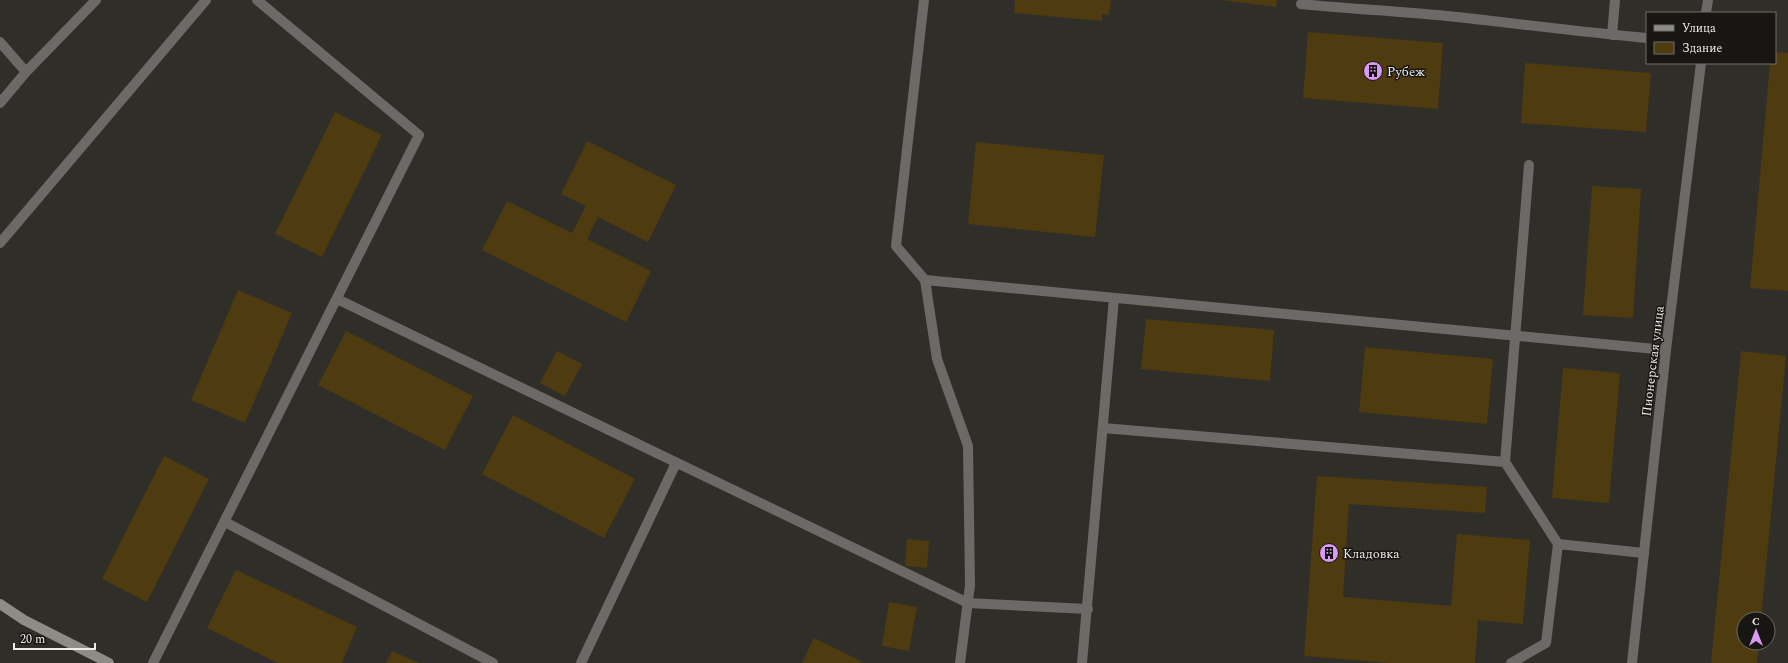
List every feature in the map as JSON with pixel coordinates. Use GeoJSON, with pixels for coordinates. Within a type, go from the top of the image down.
{"type":"FeatureCollection","features":[{"type":"Feature","properties":{"kind":"main road"},"geometry":{"type":"LineString","coordinates":[[0,604],[24,620],[109,663]]}},
{"type":"Feature","properties":{"kind":"street"},"geometry":{"type":"LineString","coordinates":[[0,103],[26,72],[96,0]]}},
{"type":"Feature","properties":{"kind":"street"},"geometry":{"type":"LineString","coordinates":[[0,243],[206,0]]}},
{"type":"Feature","properties":{"kind":"street"},"geometry":{"type":"LineString","coordinates":[[153,663],[419,135],[257,0]]}},
{"type":"Feature","properties":{"kind":"street"},"geometry":{"type":"LineString","coordinates":[[924,0],[896,246],[925,280],[937,359],[968,446],[970,584],[960,663]]}},
{"type":"Feature","properties":{"kind":"street"},"geometry":{"type":"LineString","coordinates":[[1612,35],[1615,0]]}},
{"type":"Feature","properties":{"kind":"street"},"geometry":{"type":"LineString","coordinates":[[1706,12],[1708,0]]}},
{"type":"Feature","properties":{"kind":"street"},"geometry":{"type":"LineString","coordinates":[[1301,4],[1446,16],[1556,30],[1646,38]]}},
{"type":"Feature","properties":{"kind":"street"},"geometry":{"type":"LineString","coordinates":[[0,42],[26,72]]}},
{"type":"Feature","properties":{"kind":"street","name":"Пионерская улица"},"geometry":{"type":"LineString","coordinates":[[1632,663],[1666,350],[1701,64]]}},
{"type":"Feature","properties":{"kind":"street"},"geometry":{"type":"LineString","coordinates":[[1512,663],[1546,643],[1558,544],[1505,462],[1517,336],[1529,165]]}},
{"type":"Feature","properties":{"kind":"street"},"geometry":{"type":"LineString","coordinates":[[925,280],[1666,350]]}},
{"type":"Feature","properties":{"kind":"street"},"geometry":{"type":"LineString","coordinates":[[1082,663],[1114,298]]}},
{"type":"Feature","properties":{"kind":"street"},"geometry":{"type":"LineString","coordinates":[[337,299],[968,603],[1088,608]]}},
{"type":"Feature","properties":{"kind":"street"},"geometry":{"type":"LineString","coordinates":[[1103,428],[1505,462]]}},
{"type":"Feature","properties":{"kind":"street"},"geometry":{"type":"LineString","coordinates":[[581,663],[676,463]]}},
{"type":"Feature","properties":{"kind":"street"},"geometry":{"type":"LineString","coordinates":[[225,522],[493,663]]}},
{"type":"Feature","properties":{"kind":"street"},"geometry":{"type":"LineString","coordinates":[[1558,544],[1644,553]]}},
{"type":"Feature","properties":{"kind":"building"},"geometry":{"type":"Polygon","coordinates":[[[1015,0],[1111,0],[1109,15],[1102,14],[1102,21],[1014,13],[1015,0]]]}},
{"type":"Feature","properties":{"kind":"building"},"geometry":{"type":"Polygon","coordinates":[[[1220,0],[1277,0],[1276,7],[1220,0]]]}},
{"type":"Feature","properties":{"kind":"building","name":"Рубеж"},"geometry":{"type":"Polygon","coordinates":[[[1308,32],[1443,43],[1438,109],[1303,98],[1308,32]]]}},
{"type":"Feature","properties":{"kind":"building"},"geometry":{"type":"Polygon","coordinates":[[[1776,52],[1788,53],[1788,291],[1750,288],[1770,64],[1776,64],[1776,52]]]}},
{"type":"Feature","properties":{"kind":"building"},"geometry":{"type":"Polygon","coordinates":[[[1525,63],[1651,73],[1646,132],[1521,123],[1525,63]]]}},
{"type":"Feature","properties":{"kind":"building"},"geometry":{"type":"Polygon","coordinates":[[[335,112],[382,135],[322,257],[275,234],[335,112]]]}},
{"type":"Feature","properties":{"kind":"building"},"geometry":{"type":"Polygon","coordinates":[[[587,141],[676,185],[648,242],[598,217],[587,239],[651,271],[626,322],[482,250],[507,201],[572,233],[586,206],[561,194],[587,141]]]}},
{"type":"Feature","properties":{"kind":"building"},"geometry":{"type":"Polygon","coordinates":[[[976,142],[1104,155],[1095,237],[968,224],[976,142]]]}},
{"type":"Feature","properties":{"kind":"building"},"geometry":{"type":"Polygon","coordinates":[[[1592,186],[1641,189],[1633,318],[1583,315],[1592,186]]]}},
{"type":"Feature","properties":{"kind":"building"},"geometry":{"type":"Polygon","coordinates":[[[238,290],[292,313],[245,423],[191,400],[238,290]]]}},
{"type":"Feature","properties":{"kind":"building"},"geometry":{"type":"Polygon","coordinates":[[[1146,319],[1274,330],[1270,381],[1141,369],[1146,319]]]}},
{"type":"Feature","properties":{"kind":"building"},"geometry":{"type":"Polygon","coordinates":[[[346,331],[473,396],[445,450],[318,385],[346,331]]]}},
{"type":"Feature","properties":{"kind":"building"},"geometry":{"type":"Polygon","coordinates":[[[1365,347],[1493,359],[1487,424],[1359,412],[1365,347]]]}},
{"type":"Feature","properties":{"kind":"building"},"geometry":{"type":"Polygon","coordinates":[[[557,351],[582,364],[565,396],[540,383],[557,351]]]}},
{"type":"Feature","properties":{"kind":"building"},"geometry":{"type":"Polygon","coordinates":[[[1741,351],[1786,356],[1762,611],[1736,611],[1736,651],[1758,651],[1757,663],[1711,663],[1741,351]]]}},
{"type":"Feature","properties":{"kind":"building"},"geometry":{"type":"Polygon","coordinates":[[[1563,368],[1620,373],[1609,503],[1552,498],[1563,368]]]}},
{"type":"Feature","properties":{"kind":"building"},"geometry":{"type":"Polygon","coordinates":[[[513,415],[635,479],[604,538],[482,474],[513,415]]]}},
{"type":"Feature","properties":{"kind":"building"},"geometry":{"type":"Polygon","coordinates":[[[164,456],[209,479],[147,602],[102,579],[164,456]]]}},
{"type":"Feature","properties":{"kind":"building"},"geometry":{"type":"Polygon","coordinates":[[[1317,476],[1487,487],[1485,513],[1349,504],[1343,597],[1451,606],[1457,534],[1530,540],[1523,624],[1478,620],[1475,663],[1388,663],[1304,656],[1317,476]]]}},
{"type":"Feature","properties":{"kind":"building"},"geometry":{"type":"Polygon","coordinates":[[[907,539],[929,541],[927,568],[905,566],[907,539]]]}},
{"type":"Feature","properties":{"kind":"building"},"geometry":{"type":"Polygon","coordinates":[[[236,570],[357,627],[342,663],[278,663],[207,628],[236,570]]]}},
{"type":"Feature","properties":{"kind":"building"},"geometry":{"type":"Polygon","coordinates":[[[889,602],[917,607],[909,651],[882,646],[889,602]]]}},
{"type":"Feature","properties":{"kind":"building"},"geometry":{"type":"Polygon","coordinates":[[[814,638],[861,661],[860,663],[802,663],[814,638]]]}},
{"type":"Feature","properties":{"kind":"building"},"geometry":{"type":"Polygon","coordinates":[[[392,651],[419,663],[386,663],[392,651]]]}},
{"type":"Feature","properties":{"kind":"place","name":"Рубеж"},"geometry":{"type":"Point","coordinates":[1373,71]}},
{"type":"Feature","properties":{"kind":"place","name":"Кладовка"},"geometry":{"type":"Point","coordinates":[1329,553]}}]}
